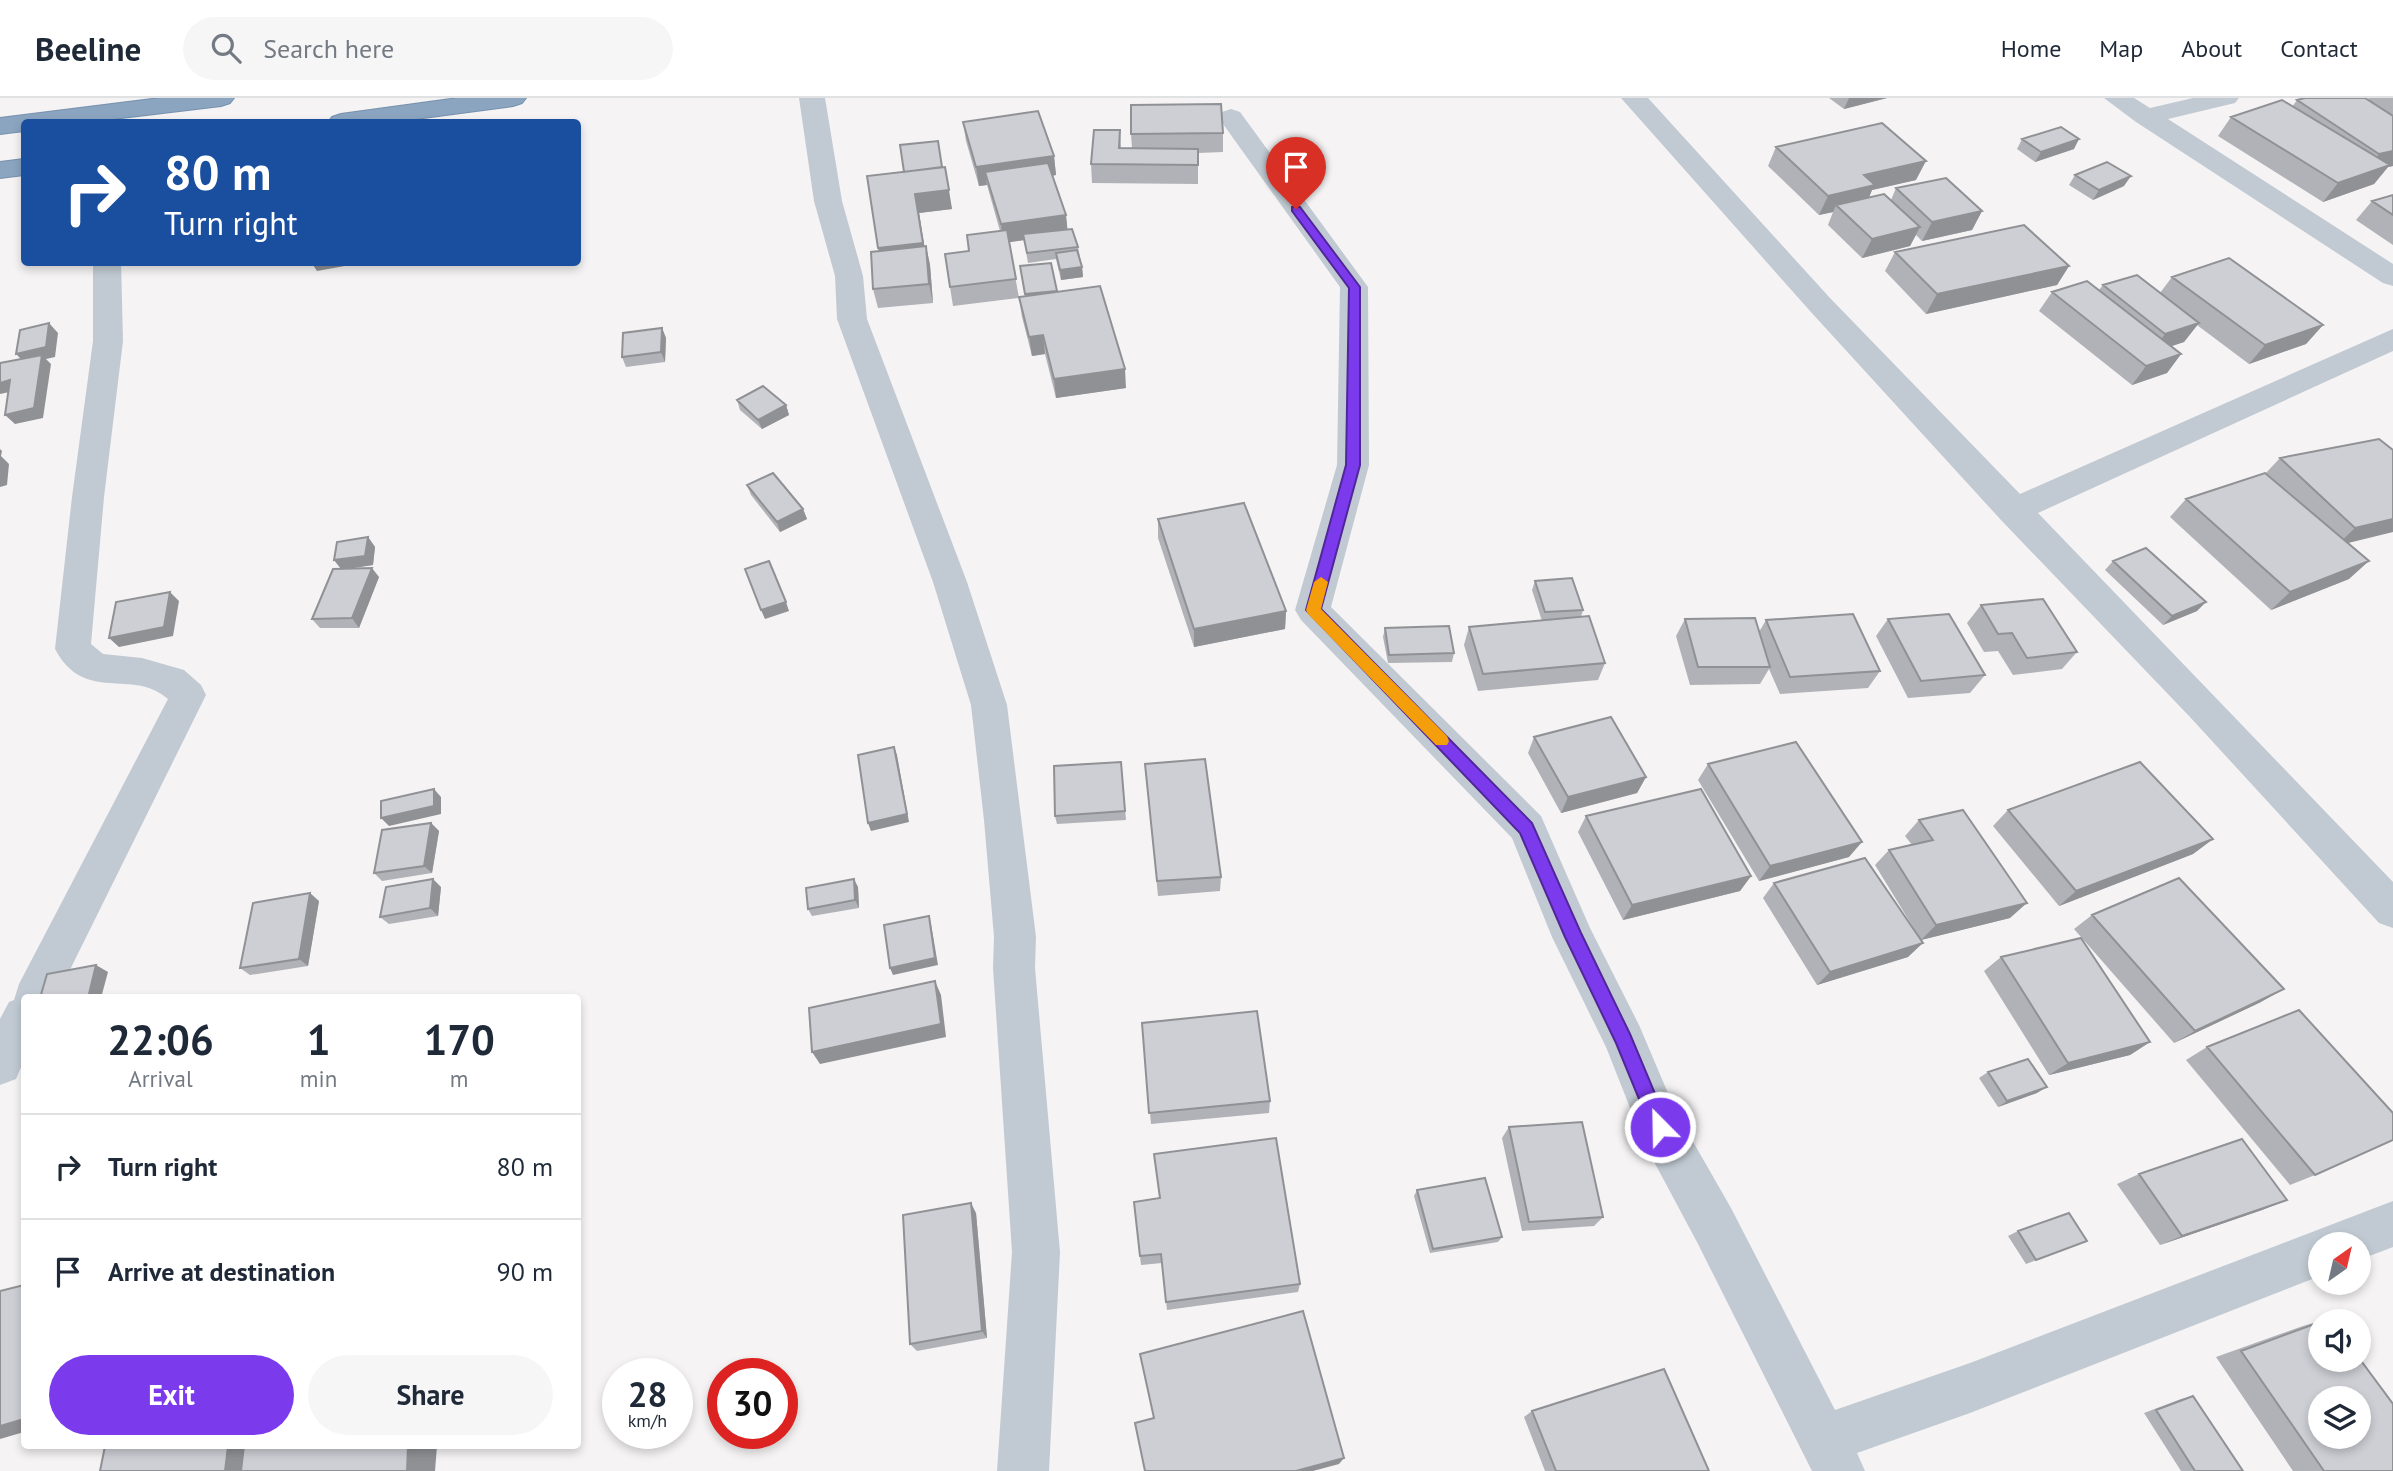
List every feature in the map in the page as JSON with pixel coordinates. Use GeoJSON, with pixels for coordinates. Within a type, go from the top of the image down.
{"type":"FeatureCollection","features":[{"type":"Feature","properties":{"kind":"highway"},"geometry":{"type":"LineString","coordinates":[[55,119],[221,98]]}},
{"type":"Feature","properties":{"kind":"highway"},"geometry":{"type":"LineString","coordinates":[[362,119],[513,98]]}},
{"type":"Feature","properties":{"kind":"highway"},"geometry":{"type":"LineString","coordinates":[[0,127],[21,124]]}},
{"type":"Feature","properties":{"kind":"highway"},"geometry":{"type":"LineString","coordinates":[[0,170],[21,167]]}},
{"type":"Feature","properties":{"kind":"street"},"geometry":{"type":"LineString","coordinates":[[813,98],[828,201],[849,276],[852,318],[950,583],[989,705],[1015,937],[1014,968],[1036,1252],[1023,1471]]}},
{"type":"Feature","properties":{"kind":"street"},"geometry":{"type":"LineString","coordinates":[[1634,98],[1837,324],[2013,511],[2262,766],[2393,910]]}},
{"type":"Feature","properties":{"kind":"street"},"geometry":{"type":"LineString","coordinates":[[2117,98],[2393,277]]}},
{"type":"Feature","properties":{"kind":"street"},"geometry":{"type":"LineString","coordinates":[[2145,117],[2227,98]]}},
{"type":"Feature","properties":{"kind":"street"},"geometry":{"type":"LineString","coordinates":[[1231,117],[1354,287],[1353,465],[1313,610],[1527,828],[1573,937],[1623,1040],[1660,1127],[1714,1225],[1831,1456],[1970,1388],[2308,1257]]}},
{"type":"Feature","properties":{"kind":"street"},"geometry":{"type":"LineString","coordinates":[[36,994],[188,695],[172,680],[142,672],[93,668],[73,649],[88,497],[108,341],[107,266]]}},
{"type":"Feature","properties":{"kind":"street"},"geometry":{"type":"LineString","coordinates":[[2013,511],[2393,339]]}},
{"type":"Feature","properties":{"kind":"street"},"geometry":{"type":"LineString","coordinates":[[0,1064],[21,1022]]}},
{"type":"Feature","properties":{"kind":"street"},"geometry":{"type":"LineString","coordinates":[[2371,1232],[2393,1224]]}},
{"type":"Feature","properties":{"kind":"building"},"geometry":{"type":"Polygon","coordinates":[[[2365,98],[2393,116],[2393,151],[2379,154],[2297,100],[2365,98]]]}},
{"type":"Feature","properties":{"kind":"building"},"geometry":{"type":"Polygon","coordinates":[[[2282,100],[2390,165],[2338,183],[2231,117],[2282,100]]]}},
{"type":"Feature","properties":{"kind":"building"},"geometry":{"type":"Polygon","coordinates":[[[1221,104],[1223,133],[1131,134],[1131,105],[1221,104]]]}},
{"type":"Feature","properties":{"kind":"building"},"geometry":{"type":"Polygon","coordinates":[[[1038,111],[1054,156],[976,167],[963,122],[1038,111]]]}},
{"type":"Feature","properties":{"kind":"building"},"geometry":{"type":"Polygon","coordinates":[[[1882,123],[1926,161],[1864,175],[1875,185],[1828,196],[1776,147],[1882,123]]]}},
{"type":"Feature","properties":{"kind":"building"},"geometry":{"type":"Polygon","coordinates":[[[2061,127],[2079,139],[2041,152],[2022,139],[2061,127]]]}},
{"type":"Feature","properties":{"kind":"building"},"geometry":{"type":"Polygon","coordinates":[[[1094,130],[1120,130],[1119,148],[1198,149],[1198,165],[1091,164],[1094,130]]]}},
{"type":"Feature","properties":{"kind":"building"},"geometry":{"type":"Polygon","coordinates":[[[938,141],[942,167],[904,172],[900,145],[938,141]]]}},
{"type":"Feature","properties":{"kind":"building"},"geometry":{"type":"Polygon","coordinates":[[[2107,162],[2131,176],[2099,190],[2075,175],[2107,162]]]}},
{"type":"Feature","properties":{"kind":"building"},"geometry":{"type":"Polygon","coordinates":[[[1048,163],[1066,215],[1001,224],[985,172],[1048,163]]]}},
{"type":"Feature","properties":{"kind":"building"},"geometry":{"type":"Polygon","coordinates":[[[945,167],[949,190],[915,194],[923,243],[878,248],[867,176],[945,167]]]}},
{"type":"Feature","properties":{"kind":"building"},"geometry":{"type":"Polygon","coordinates":[[[1946,178],[1982,211],[1932,222],[1896,188],[1946,178]]]}},
{"type":"Feature","properties":{"kind":"building"},"geometry":{"type":"Polygon","coordinates":[[[1884,194],[1920,227],[1872,239],[1836,205],[1884,194]]]}},
{"type":"Feature","properties":{"kind":"building"},"geometry":{"type":"Polygon","coordinates":[[[2393,195],[2393,215],[2372,201],[2393,195]]]}},
{"type":"Feature","properties":{"kind":"building"},"geometry":{"type":"Polygon","coordinates":[[[2024,225],[2069,266],[1937,294],[1895,252],[2024,225]]]}},
{"type":"Feature","properties":{"kind":"building"},"geometry":{"type":"Polygon","coordinates":[[[1072,229],[1078,247],[1027,253],[1023,234],[1072,229]]]}},
{"type":"Feature","properties":{"kind":"building"},"geometry":{"type":"Polygon","coordinates":[[[1007,230],[1016,279],[950,287],[945,254],[969,251],[967,235],[1007,230]]]}},
{"type":"Feature","properties":{"kind":"building"},"geometry":{"type":"Polygon","coordinates":[[[926,246],[929,284],[873,289],[871,252],[926,246]]]}},
{"type":"Feature","properties":{"kind":"building"},"geometry":{"type":"Polygon","coordinates":[[[1077,250],[1082,267],[1060,270],[1056,253],[1077,250]]]}},
{"type":"Feature","properties":{"kind":"building"},"geometry":{"type":"Polygon","coordinates":[[[2229,258],[2323,325],[2265,345],[2172,277],[2229,258]]]}},
{"type":"Feature","properties":{"kind":"building"},"geometry":{"type":"Polygon","coordinates":[[[1051,263],[1057,291],[1025,294],[1020,266],[1051,263]]]}},
{"type":"Feature","properties":{"kind":"building"},"geometry":{"type":"Polygon","coordinates":[[[2137,275],[2199,323],[2165,334],[2103,285],[2137,275]]]}},
{"type":"Feature","properties":{"kind":"building"},"geometry":{"type":"Polygon","coordinates":[[[2087,281],[2181,354],[2146,366],[2052,292],[2087,281]]]}},
{"type":"Feature","properties":{"kind":"building"},"geometry":{"type":"Polygon","coordinates":[[[1100,286],[1125,369],[1054,379],[1043,335],[1029,337],[1019,297],[1100,286]]]}},
{"type":"Feature","properties":{"kind":"building"},"geometry":{"type":"Polygon","coordinates":[[[49,323],[46,347],[16,354],[20,330],[49,323]]]}},
{"type":"Feature","properties":{"kind":"building"},"geometry":{"type":"Polygon","coordinates":[[[662,328],[661,352],[622,357],[623,333],[662,328]]]}},
{"type":"Feature","properties":{"kind":"building"},"geometry":{"type":"Polygon","coordinates":[[[42,355],[34,408],[5,415],[10,380],[0,383],[0,363],[42,355]]]}},
{"type":"Feature","properties":{"kind":"building"},"geometry":{"type":"Polygon","coordinates":[[[763,386],[786,405],[758,420],[737,400],[763,386]]]}},
{"type":"Feature","properties":{"kind":"building"},"geometry":{"type":"Polygon","coordinates":[[[2379,439],[2393,450],[2393,519],[2355,528],[2280,458],[2379,439]]]}},
{"type":"Feature","properties":{"kind":"building"},"geometry":{"type":"Polygon","coordinates":[[[773,473],[803,509],[777,522],[747,485],[773,473]]]}},
{"type":"Feature","properties":{"kind":"building"},"geometry":{"type":"Polygon","coordinates":[[[2265,473],[2369,561],[2290,592],[2186,499],[2265,473]]]}},
{"type":"Feature","properties":{"kind":"building"},"geometry":{"type":"Polygon","coordinates":[[[1244,503],[1286,611],[1194,629],[1158,519],[1244,503]]]}},
{"type":"Feature","properties":{"kind":"building"},"geometry":{"type":"Polygon","coordinates":[[[368,537],[365,556],[334,560],[337,542],[368,537]]]}},
{"type":"Feature","properties":{"kind":"building"},"geometry":{"type":"Polygon","coordinates":[[[2146,548],[2206,602],[2172,616],[2113,561],[2146,548]]]}},
{"type":"Feature","properties":{"kind":"building"},"geometry":{"type":"Polygon","coordinates":[[[769,561],[786,602],[761,610],[745,569],[769,561]]]}},
{"type":"Feature","properties":{"kind":"building"},"geometry":{"type":"Polygon","coordinates":[[[372,568],[352,618],[312,619],[333,569],[372,568]]]}},
{"type":"Feature","properties":{"kind":"building"},"geometry":{"type":"Polygon","coordinates":[[[1572,578],[1583,610],[1545,612],[1535,581],[1572,578]]]}},
{"type":"Feature","properties":{"kind":"building"},"geometry":{"type":"Polygon","coordinates":[[[170,592],[164,627],[109,638],[116,602],[170,592]]]}},
{"type":"Feature","properties":{"kind":"building"},"geometry":{"type":"Polygon","coordinates":[[[2043,599],[2077,652],[2027,658],[2012,633],[1998,634],[1981,605],[2043,599]]]}},
{"type":"Feature","properties":{"kind":"building"},"geometry":{"type":"Polygon","coordinates":[[[1853,614],[1880,671],[1790,677],[1766,620],[1853,614]]]}},
{"type":"Feature","properties":{"kind":"building"},"geometry":{"type":"Polygon","coordinates":[[[1949,614],[1985,675],[1921,681],[1888,619],[1949,614]]]}},
{"type":"Feature","properties":{"kind":"building"},"geometry":{"type":"Polygon","coordinates":[[[1589,616],[1605,663],[1483,674],[1469,627],[1589,616]]]}},
{"type":"Feature","properties":{"kind":"building"},"geometry":{"type":"Polygon","coordinates":[[[1755,618],[1770,667],[1698,667],[1685,619],[1755,618]]]}},
{"type":"Feature","properties":{"kind":"building"},"geometry":{"type":"Polygon","coordinates":[[[1449,626],[1454,653],[1389,655],[1385,628],[1449,626]]]}},
{"type":"Feature","properties":{"kind":"building"},"geometry":{"type":"Polygon","coordinates":[[[1611,717],[1646,777],[1568,797],[1534,737],[1611,717]]]}},
{"type":"Feature","properties":{"kind":"building"},"geometry":{"type":"Polygon","coordinates":[[[1796,742],[1862,842],[1770,866],[1708,764],[1796,742]]]}},
{"type":"Feature","properties":{"kind":"building"},"geometry":{"type":"Polygon","coordinates":[[[894,747],[907,814],[868,823],[858,755],[894,747]]]}},
{"type":"Feature","properties":{"kind":"building"},"geometry":{"type":"Polygon","coordinates":[[[1205,759],[1221,877],[1157,881],[1145,764],[1205,759]]]}},
{"type":"Feature","properties":{"kind":"building"},"geometry":{"type":"Polygon","coordinates":[[[1121,762],[1125,811],[1055,816],[1054,766],[1121,762]]]}},
{"type":"Feature","properties":{"kind":"building"},"geometry":{"type":"Polygon","coordinates":[[[2140,762],[2213,839],[2076,891],[2008,810],[2140,762]]]}},
{"type":"Feature","properties":{"kind":"building"},"geometry":{"type":"Polygon","coordinates":[[[434,789],[434,806],[381,818],[381,801],[434,789]]]}},
{"type":"Feature","properties":{"kind":"building"},"geometry":{"type":"Polygon","coordinates":[[[1701,789],[1751,876],[1632,905],[1586,816],[1701,789]]]}},
{"type":"Feature","properties":{"kind":"building"},"geometry":{"type":"Polygon","coordinates":[[[1963,810],[2027,903],[1936,925],[1889,850],[1933,840],[1919,820],[1963,810]]]}},
{"type":"Feature","properties":{"kind":"building"},"geometry":{"type":"Polygon","coordinates":[[[431,823],[424,866],[374,873],[382,830],[431,823]]]}},
{"type":"Feature","properties":{"kind":"building"},"geometry":{"type":"Polygon","coordinates":[[[1865,858],[1923,943],[1830,972],[1774,883],[1865,858]]]}},
{"type":"Feature","properties":{"kind":"building"},"geometry":{"type":"Polygon","coordinates":[[[2179,878],[2284,989],[2195,1031],[2092,915],[2179,878]]]}},
{"type":"Feature","properties":{"kind":"building"},"geometry":{"type":"Polygon","coordinates":[[[433,879],[430,908],[380,917],[386,887],[433,879]]]}},
{"type":"Feature","properties":{"kind":"building"},"geometry":{"type":"Polygon","coordinates":[[[854,879],[855,900],[808,909],[806,888],[854,879]]]}},
{"type":"Feature","properties":{"kind":"building"},"geometry":{"type":"Polygon","coordinates":[[[310,893],[299,959],[240,968],[253,903],[310,893]]]}},
{"type":"Feature","properties":{"kind":"building"},"geometry":{"type":"Polygon","coordinates":[[[929,916],[935,958],[890,968],[884,925],[929,916]]]}},
{"type":"Feature","properties":{"kind":"building"},"geometry":{"type":"Polygon","coordinates":[[[2081,938],[2150,1042],[2068,1063],[2001,957],[2081,938]]]}},
{"type":"Feature","properties":{"kind":"building"},"geometry":{"type":"Polygon","coordinates":[[[96,965],[89,994],[41,994],[47,974],[96,965]]]}},
{"type":"Feature","properties":{"kind":"building"},"geometry":{"type":"Polygon","coordinates":[[[935,981],[941,1024],[812,1052],[809,1008],[935,981]]]}},
{"type":"Feature","properties":{"kind":"building"},"geometry":{"type":"Polygon","coordinates":[[[2299,1010],[2393,1113],[2393,1140],[2315,1175],[2207,1047],[2299,1010]]]}},
{"type":"Feature","properties":{"kind":"building"},"geometry":{"type":"Polygon","coordinates":[[[1257,1011],[1270,1101],[1149,1113],[1142,1023],[1257,1011]]]}},
{"type":"Feature","properties":{"kind":"building"},"geometry":{"type":"Polygon","coordinates":[[[2028,1059],[2047,1087],[2007,1101],[1988,1072],[2028,1059]]]}},
{"type":"Feature","properties":{"kind":"building"},"geometry":{"type":"Polygon","coordinates":[[[1582,1122],[1603,1217],[1529,1222],[1509,1127],[1582,1122]]]}},
{"type":"Feature","properties":{"kind":"building"},"geometry":{"type":"Polygon","coordinates":[[[1276,1138],[1300,1284],[1166,1302],[1161,1254],[1140,1256],[1134,1202],[1160,1198],[1154,1154],[1276,1138]]]}},
{"type":"Feature","properties":{"kind":"building"},"geometry":{"type":"Polygon","coordinates":[[[2242,1139],[2287,1200],[2182,1236],[2139,1174],[2242,1139]]]}},
{"type":"Feature","properties":{"kind":"building"},"geometry":{"type":"Polygon","coordinates":[[[1485,1178],[1502,1237],[1433,1249],[1417,1190],[1485,1178]]]}},
{"type":"Feature","properties":{"kind":"building"},"geometry":{"type":"Polygon","coordinates":[[[971,1203],[982,1331],[910,1344],[903,1215],[971,1203]]]}},
{"type":"Feature","properties":{"kind":"building"},"geometry":{"type":"Polygon","coordinates":[[[2069,1213],[2087,1241],[2036,1260],[2018,1231],[2069,1213]]]}},
{"type":"Feature","properties":{"kind":"building"},"geometry":{"type":"Polygon","coordinates":[[[21,1286],[21,1420],[0,1426],[0,1291],[21,1286]]]}},
{"type":"Feature","properties":{"kind":"building"},"geometry":{"type":"Polygon","coordinates":[[[1303,1311],[1344,1458],[1296,1471],[1145,1471],[1135,1423],[1154,1418],[1140,1354],[1303,1311]]]}},
{"type":"Feature","properties":{"kind":"building"},"geometry":{"type":"Polygon","coordinates":[[[2308,1326],[2308,1372],[2369,1372],[2393,1404],[2393,1471],[2324,1471],[2309,1449],[2371,1449],[2371,1386],[2308,1386],[2308,1448],[2241,1351],[2308,1326]]]}},
{"type":"Feature","properties":{"kind":"building"},"geometry":{"type":"Polygon","coordinates":[[[1664,1369],[1709,1471],[1556,1471],[1532,1411],[1664,1369]]]}},
{"type":"Feature","properties":{"kind":"building"},"geometry":{"type":"Polygon","coordinates":[[[2193,1396],[2243,1471],[2195,1471],[2156,1410],[2193,1396]]]}},
{"type":"Feature","properties":{"kind":"building"},"geometry":{"type":"Polygon","coordinates":[[[104,1449],[228,1449],[225,1471],[100,1471],[104,1449]]]}},
{"type":"Feature","properties":{"kind":"building"},"geometry":{"type":"Polygon","coordinates":[[[244,1449],[408,1449],[407,1471],[241,1471],[244,1449]]]}},
{"type":"Feature","properties":{"kind":"slow traffic"},"geometry":{"type":"LineString","coordinates":[[1321,582],[1313,610],[1441,741]]}},
{"type":"Feature","properties":{"kind":"route"},"geometry":{"type":"LineString","coordinates":[[1296,209],[1354,287],[1353,465],[1313,610],[1527,828],[1573,937],[1623,1040],[1660,1127]]}}]}
